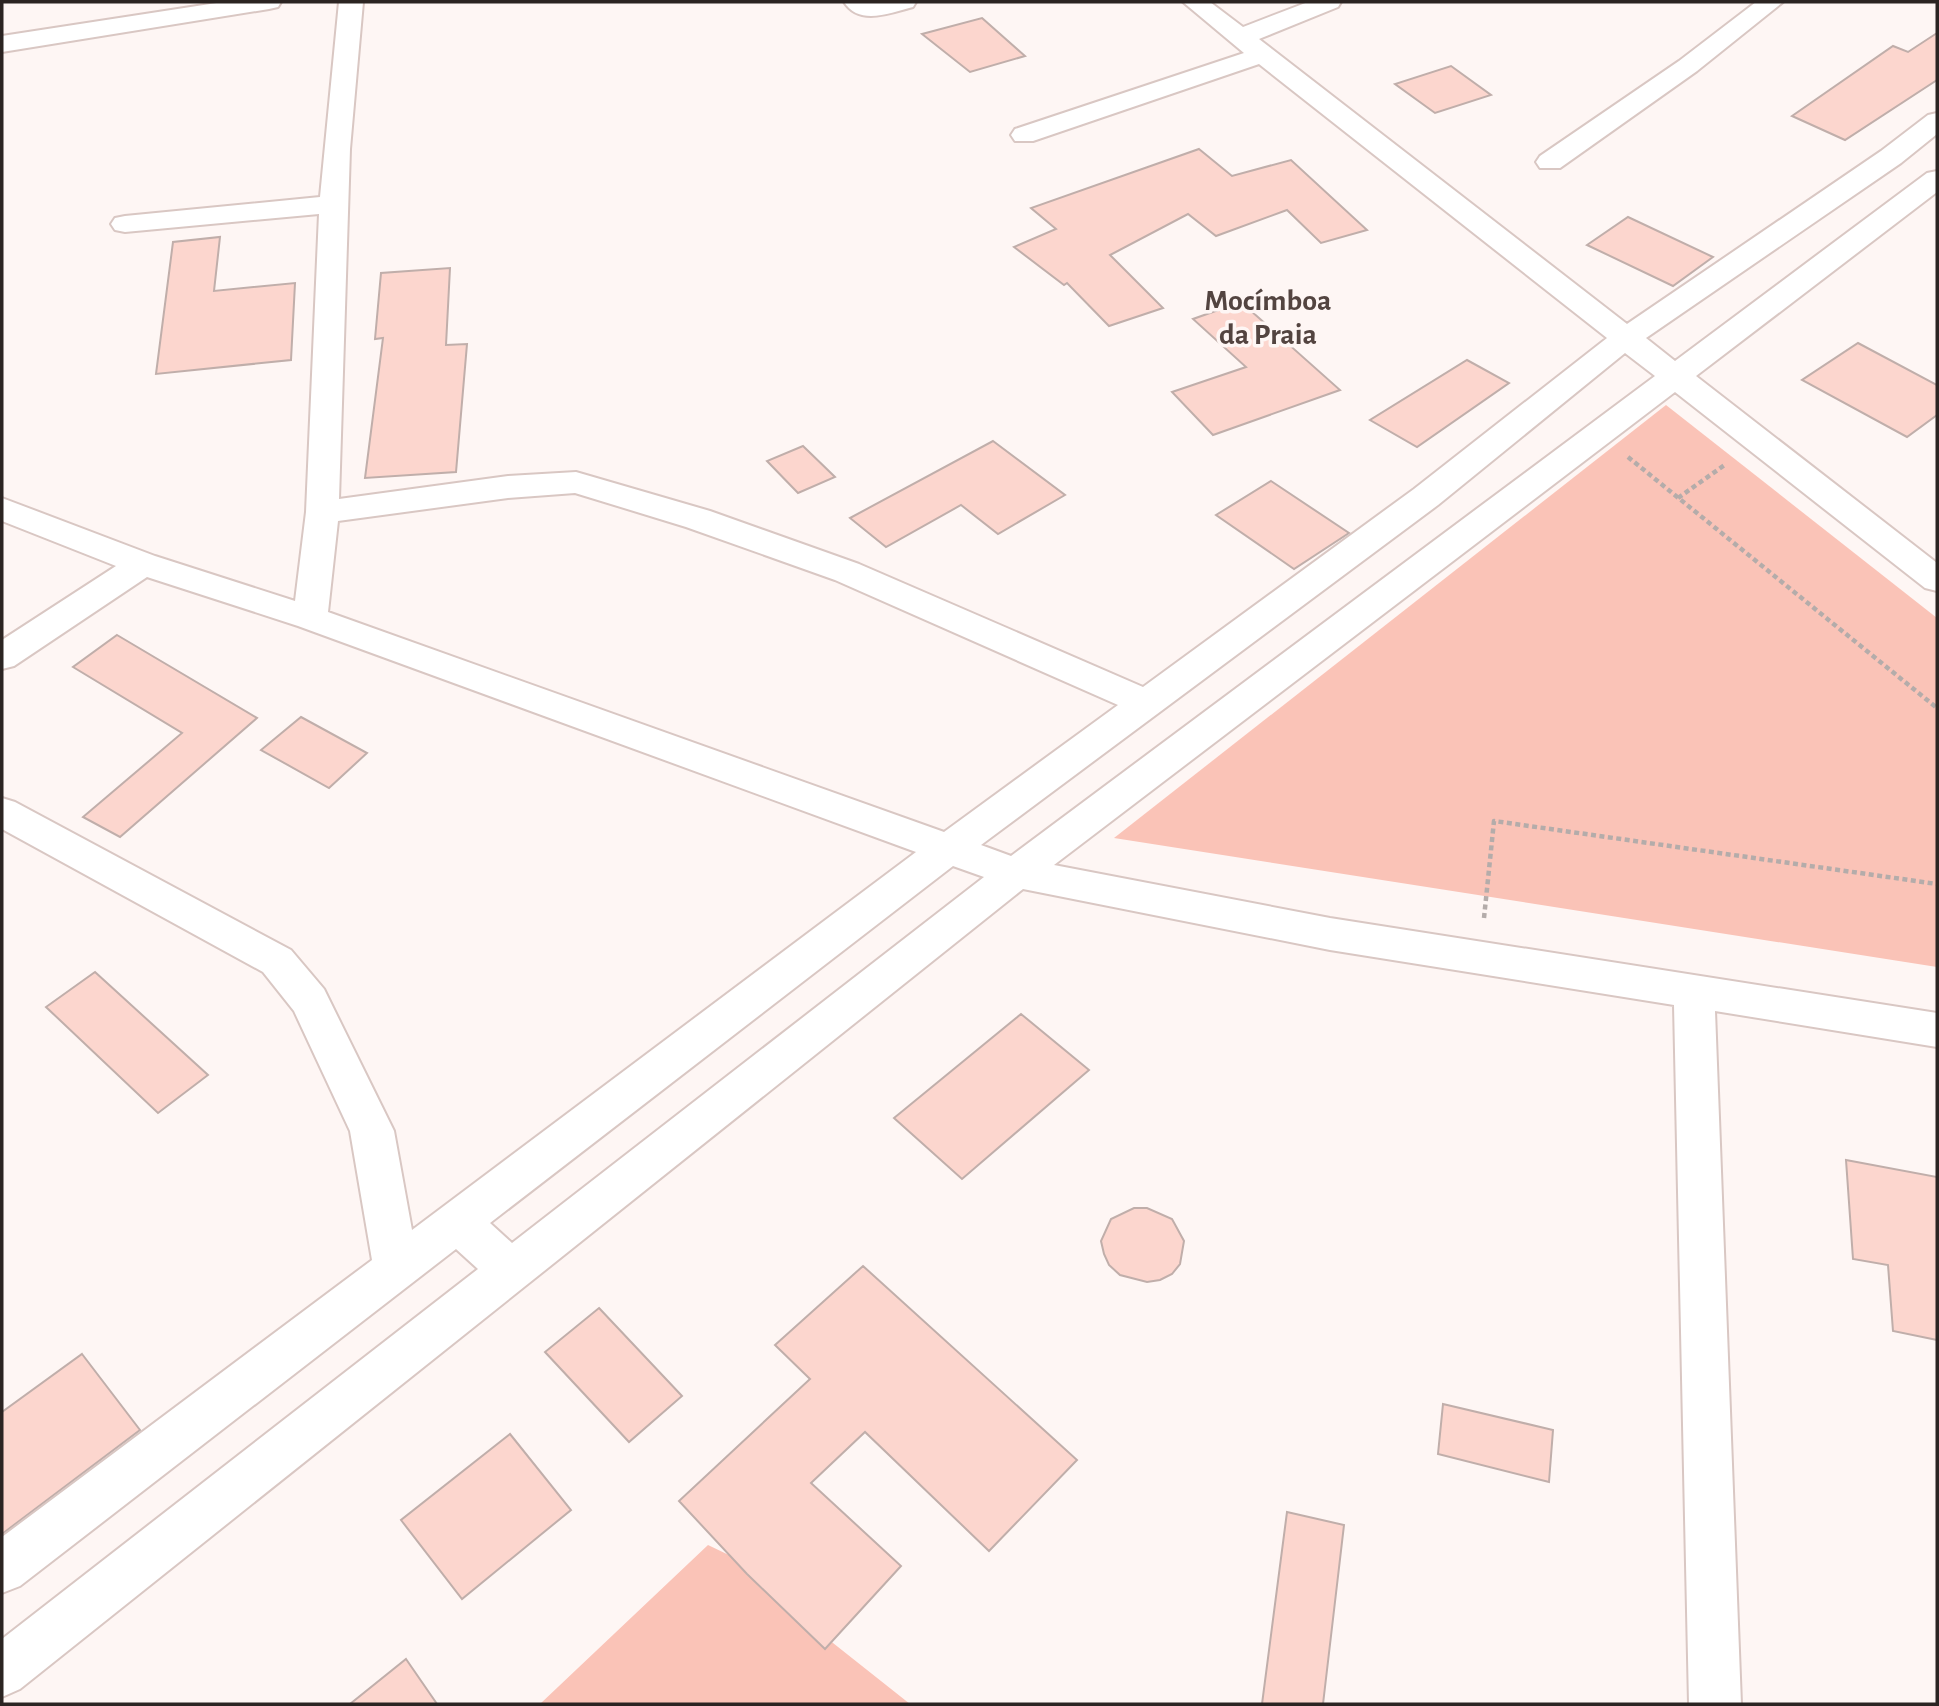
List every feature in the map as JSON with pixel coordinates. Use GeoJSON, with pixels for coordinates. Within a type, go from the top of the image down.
{"type":"FeatureCollection","features":[{"type":"Feature","properties":{"kind":"street"},"geometry":{"type":"LineString","coordinates":[[2,44],[269,2]]}},
{"type":"Feature","properties":{"kind":"street"},"geometry":{"type":"LineString","coordinates":[[310,618],[323,512],[334,204],[351,2]]}},
{"type":"Feature","properties":{"kind":"street"},"geometry":{"type":"LineString","coordinates":[[856,2],[870,10],[904,2]]}},
{"type":"Feature","properties":{"kind":"street"},"geometry":{"type":"LineString","coordinates":[[1195,2],[1937,580]]}},
{"type":"Feature","properties":{"kind":"street"},"geometry":{"type":"LineString","coordinates":[[1239,38],[1329,2]]}},
{"type":"Feature","properties":{"kind":"street"},"geometry":{"type":"LineString","coordinates":[[1550,162],[1688,66],[1771,2]]}},
{"type":"Feature","properties":{"kind":"street"},"geometry":{"type":"LineString","coordinates":[[1024,135],[1262,55]]}},
{"type":"Feature","properties":{"kind":"street"},"geometry":{"type":"LineString","coordinates":[[2,1568],[949,848],[1426,497],[1626,339],[1935,125]]}},
{"type":"Feature","properties":{"kind":"street"},"geometry":{"type":"LineString","coordinates":[[2,1671],[1016,873],[1937,179]]}},
{"type":"Feature","properties":{"kind":"street"},"geometry":{"type":"LineString","coordinates":[[125,225],[334,204]]}},
{"type":"Feature","properties":{"kind":"street"},"geometry":{"type":"LineString","coordinates":[[323,512],[508,487],[576,482],[698,519],[847,572],[1147,703]]}},
{"type":"Feature","properties":{"kind":"street"},"geometry":{"type":"LineString","coordinates":[[2,509],[143,564],[310,618],[1016,873],[1330,934],[1937,1030]]}},
{"type":"Feature","properties":{"kind":"street"},"geometry":{"type":"LineString","coordinates":[[2,657],[143,564]]}},
{"type":"Feature","properties":{"kind":"street"},"geometry":{"type":"LineString","coordinates":[[2,812],[277,961],[310,1001],[372,1131],[396,1268]]}},
{"type":"Feature","properties":{"kind":"street"},"geometry":{"type":"LineString","coordinates":[[1694,992],[1715,1704]]}},
{"type":"Feature","properties":{"kind":"street"},"geometry":{"type":"LineString","coordinates":[[458,1221],[510,1271]]}},
{"type":"Feature","properties":{"kind":"path"},"geometry":{"type":"LineString","coordinates":[[1599,434],[1937,708]]}},
{"type":"Feature","properties":{"kind":"path"},"geometry":{"type":"LineString","coordinates":[[1678,498],[1759,440]]}},
{"type":"Feature","properties":{"kind":"path"},"geometry":{"type":"LineString","coordinates":[[1480,958],[1494,821],[1937,884]]}},
{"type":"Feature","properties":{"kind":"shaded area"},"geometry":{"type":"Polygon","coordinates":[[[1666,405],[1937,618],[1937,967],[1114,838],[1666,405]]]}},
{"type":"Feature","properties":{"kind":"shaded area"},"geometry":{"type":"Polygon","coordinates":[[[708,1545],[733,1557],[747,1575],[910,1704],[540,1704],[708,1545]]]}},
{"type":"Feature","properties":{"kind":"building"},"geometry":{"type":"Polygon","coordinates":[[[982,18],[1025,56],[970,72],[922,34],[982,18]]]}},
{"type":"Feature","properties":{"kind":"building"},"geometry":{"type":"Polygon","coordinates":[[[1937,33],[1937,80],[1845,140],[1792,116],[1893,46],[1908,52],[1937,33]]]}},
{"type":"Feature","properties":{"kind":"building"},"geometry":{"type":"Polygon","coordinates":[[[1451,66],[1491,95],[1435,113],[1395,84],[1451,66]]]}},
{"type":"Feature","properties":{"kind":"building"},"geometry":{"type":"Polygon","coordinates":[[[1199,149],[1232,176],[1291,160],[1367,230],[1321,243],[1287,210],[1216,236],[1188,214],[1110,255],[1163,308],[1109,326],[1067,283],[1064,285],[1014,247],[1056,229],[1031,208],[1199,149]]]}},
{"type":"Feature","properties":{"kind":"building"},"geometry":{"type":"Polygon","coordinates":[[[1628,217],[1713,257],[1673,286],[1587,245],[1628,217]]]}},
{"type":"Feature","properties":{"kind":"building"},"geometry":{"type":"Polygon","coordinates":[[[220,237],[214,291],[295,283],[291,360],[156,374],[173,242],[220,237]]]}},
{"type":"Feature","properties":{"kind":"building"},"geometry":{"type":"Polygon","coordinates":[[[450,268],[446,345],[467,344],[456,472],[365,478],[383,338],[375,339],[381,273],[450,268]]]}},
{"type":"Feature","properties":{"kind":"building"},"geometry":{"type":"Polygon","coordinates":[[[1241,302],[1340,390],[1213,435],[1172,392],[1246,367],[1193,319],[1241,302]]]}},
{"type":"Feature","properties":{"kind":"building"},"geometry":{"type":"Polygon","coordinates":[[[1858,343],[1937,385],[1937,415],[1907,437],[1802,380],[1858,343]]]}},
{"type":"Feature","properties":{"kind":"building"},"geometry":{"type":"Polygon","coordinates":[[[1467,360],[1509,383],[1417,447],[1370,420],[1467,360]]]}},
{"type":"Feature","properties":{"kind":"building"},"geometry":{"type":"Polygon","coordinates":[[[993,441],[1065,495],[998,534],[961,505],[886,547],[850,518],[993,441]]]}},
{"type":"Feature","properties":{"kind":"building"},"geometry":{"type":"Polygon","coordinates":[[[803,446],[835,477],[798,493],[767,461],[803,446]]]}},
{"type":"Feature","properties":{"kind":"building"},"geometry":{"type":"Polygon","coordinates":[[[1271,481],[1349,533],[1294,569],[1216,515],[1271,481]]]}},
{"type":"Feature","properties":{"kind":"building"},"geometry":{"type":"Polygon","coordinates":[[[117,635],[257,718],[120,837],[83,817],[182,733],[73,667],[117,635]]]}},
{"type":"Feature","properties":{"kind":"building"},"geometry":{"type":"Polygon","coordinates":[[[301,717],[367,753],[329,788],[261,750],[301,717]]]}},
{"type":"Feature","properties":{"kind":"building"},"geometry":{"type":"Polygon","coordinates":[[[95,972],[208,1075],[158,1113],[46,1007],[95,972]]]}},
{"type":"Feature","properties":{"kind":"building"},"geometry":{"type":"Polygon","coordinates":[[[1021,1014],[1089,1070],[962,1179],[894,1118],[1021,1014]]]}},
{"type":"Feature","properties":{"kind":"building"},"geometry":{"type":"Polygon","coordinates":[[[1846,1160],[1937,1177],[1937,1340],[1893,1331],[1888,1265],[1853,1259],[1846,1160]]]}},
{"type":"Feature","properties":{"kind":"building"},"geometry":{"type":"Polygon","coordinates":[[[1134,1208],[1147,1208],[1172,1219],[1184,1241],[1180,1264],[1172,1274],[1160,1280],[1147,1282],[1120,1275],[1109,1265],[1104,1254],[1101,1241],[1111,1219],[1134,1208]]]}},
{"type":"Feature","properties":{"kind":"building"},"geometry":{"type":"Polygon","coordinates":[[[863,1266],[1077,1460],[989,1551],[865,1432],[811,1483],[901,1566],[825,1649],[747,1574],[679,1501],[810,1379],[775,1345],[863,1266]]]}},
{"type":"Feature","properties":{"kind":"building"},"geometry":{"type":"Polygon","coordinates":[[[599,1308],[682,1396],[629,1442],[545,1352],[599,1308]]]}},
{"type":"Feature","properties":{"kind":"building"},"geometry":{"type":"Polygon","coordinates":[[[82,1354],[140,1430],[2,1534],[2,1412],[82,1354]]]}},
{"type":"Feature","properties":{"kind":"building"},"geometry":{"type":"Polygon","coordinates":[[[1443,1404],[1553,1430],[1549,1482],[1438,1454],[1443,1404]]]}},
{"type":"Feature","properties":{"kind":"building"},"geometry":{"type":"Polygon","coordinates":[[[510,1434],[571,1510],[462,1599],[401,1520],[510,1434]]]}},
{"type":"Feature","properties":{"kind":"building"},"geometry":{"type":"Polygon","coordinates":[[[1287,1512],[1344,1525],[1323,1704],[1262,1704],[1287,1512]]]}},
{"type":"Feature","properties":{"kind":"building"},"geometry":{"type":"Polygon","coordinates":[[[406,1659],[437,1704],[350,1704],[406,1659]]]}},
{"type":"Feature","properties":{"kind":"district","name":"Mocímboa da Praia"},"geometry":{"type":"Point","coordinates":[1268,317]}}]}
